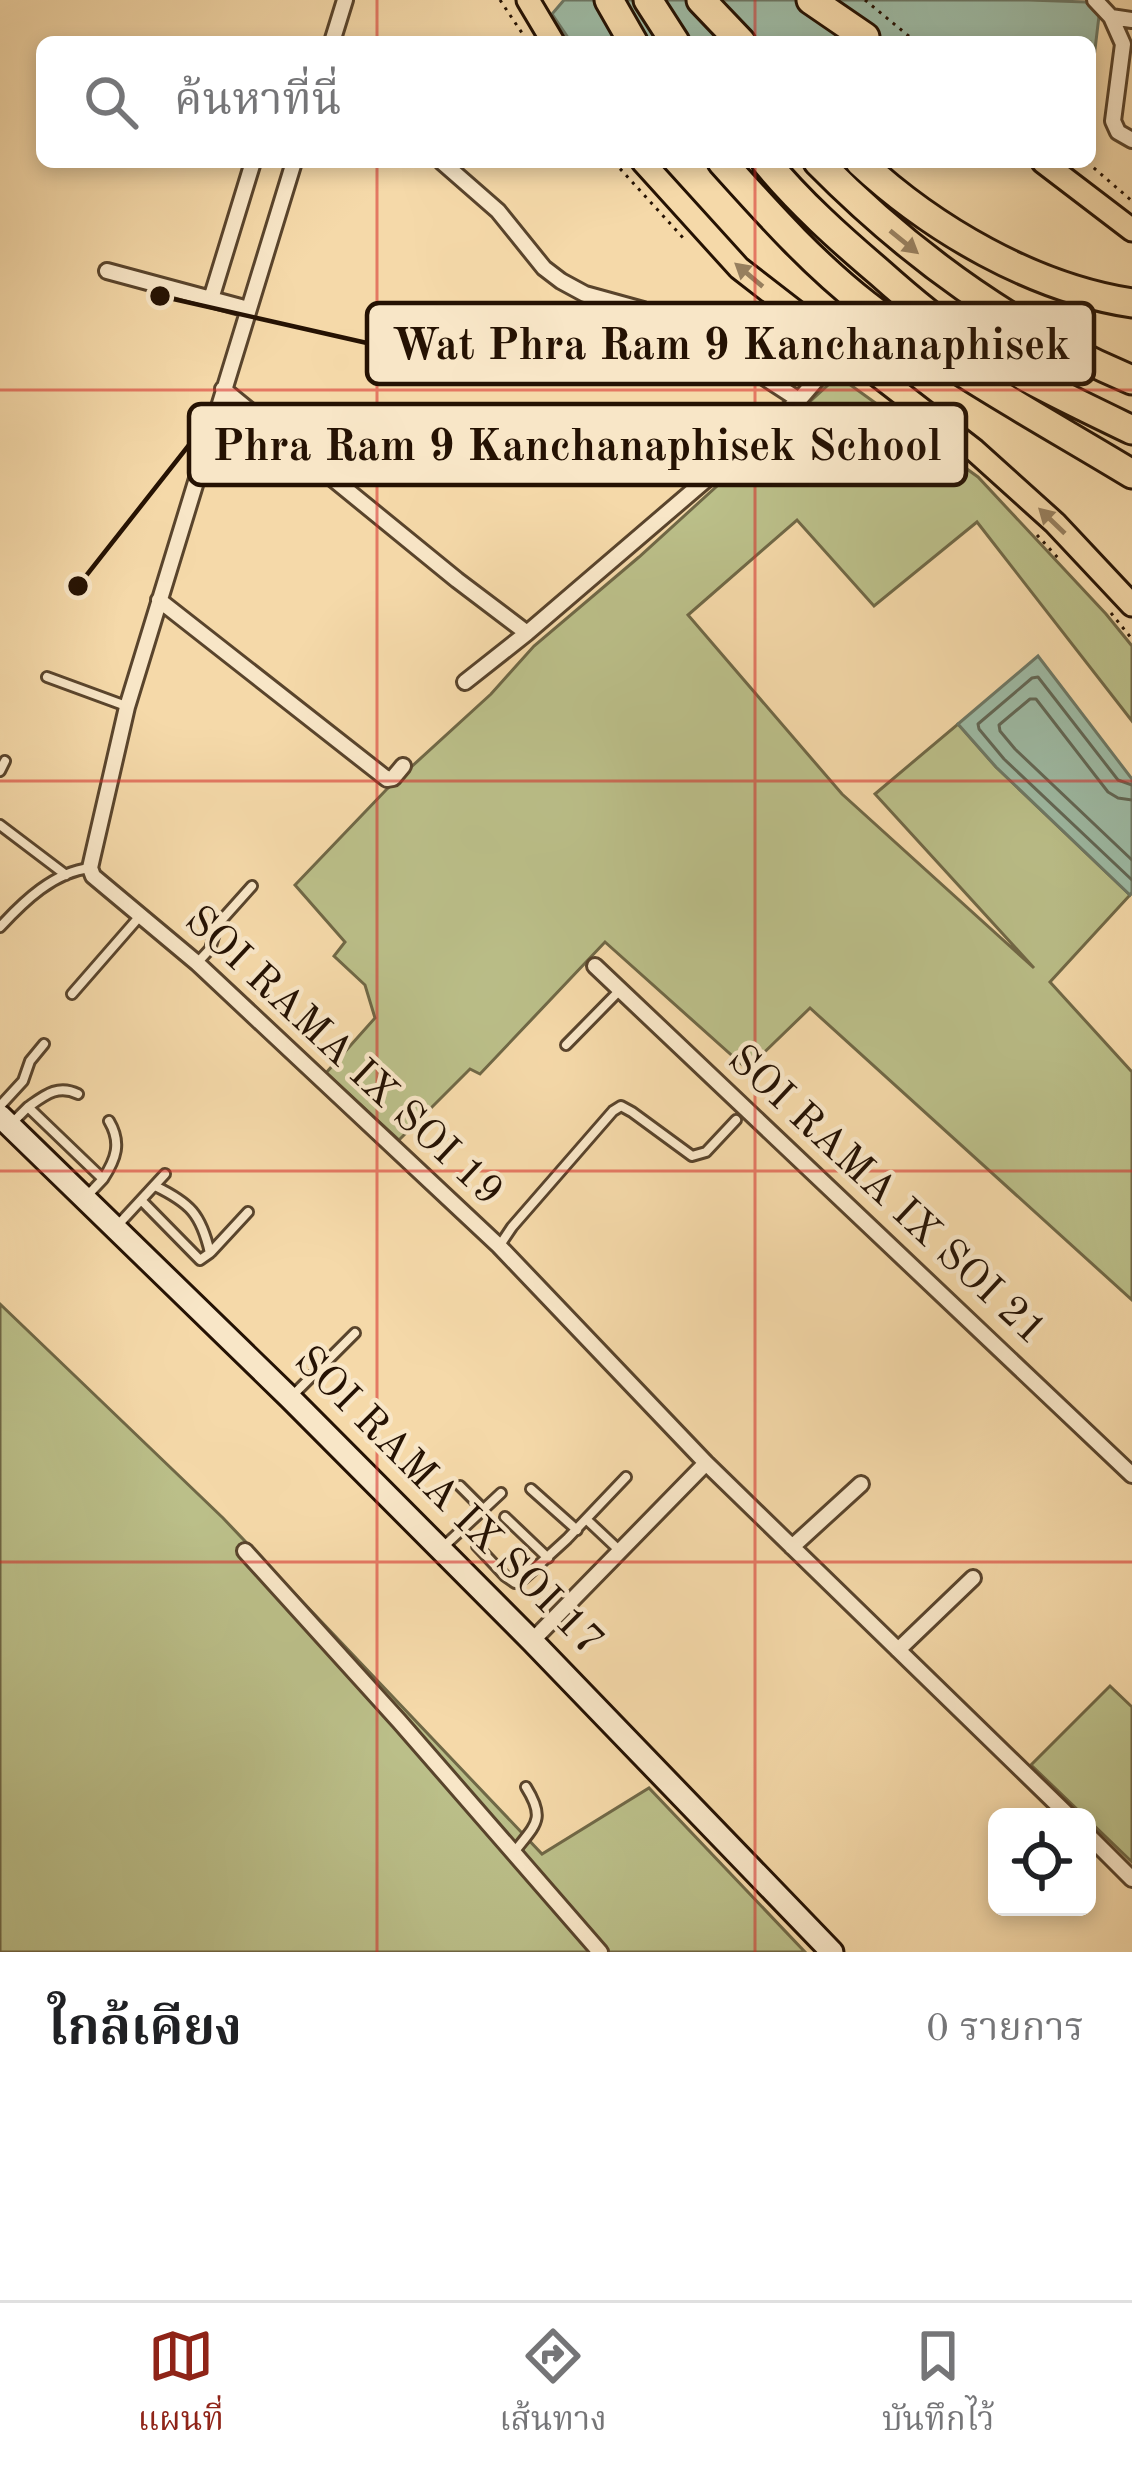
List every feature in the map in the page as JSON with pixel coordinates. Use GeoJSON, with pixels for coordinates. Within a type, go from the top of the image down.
{"type":"FeatureCollection","features":[{"type":"Feature","properties":{"kind":"highway"},"geometry":{"type":"LineString","coordinates":[[610,0],[630,36]]}},
{"type":"Feature","properties":{"kind":"highway"},"geometry":{"type":"LineString","coordinates":[[648,0],[671,36]]}},
{"type":"Feature","properties":{"kind":"highway"},"geometry":{"type":"LineString","coordinates":[[691,0],[716,36]]}},
{"type":"Feature","properties":{"kind":"highway"},"geometry":{"type":"LineString","coordinates":[[701,0],[735,36]]}},
{"type":"Feature","properties":{"kind":"highway"},"geometry":{"type":"LineString","coordinates":[[811,0],[863,36]]}},
{"type":"Feature","properties":{"kind":"highway"},"geometry":{"type":"LineString","coordinates":[[727,168],[794,241],[866,305],[1132,474]]}},
{"type":"Feature","properties":{"kind":"highway"},"geometry":{"type":"LineString","coordinates":[[771,168],[831,231],[965,341],[1132,430]]}},
{"type":"Feature","properties":{"kind":"highway"},"geometry":{"type":"LineString","coordinates":[[824,168],[934,267],[1013,320],[1132,380]]}},
{"type":"Feature","properties":{"kind":"highway"},"geometry":{"type":"LineString","coordinates":[[866,168],[926,216],[993,255],[1060,285],[1132,303]]}},
{"type":"Feature","properties":{"kind":"main road"},"geometry":{"type":"LineString","coordinates":[[528,0],[549,36]]}},
{"type":"Feature","properties":{"kind":"main road"},"geometry":{"type":"LineString","coordinates":[[822,0],[864,36]]}},
{"type":"Feature","properties":{"kind":"main road"},"geometry":{"type":"LineString","coordinates":[[648,168],[739,268],[974,450],[1055,523],[1132,605]]}},
{"type":"Feature","properties":{"kind":"main road"},"geometry":{"type":"LineString","coordinates":[[1051,168],[1132,230]]}},
{"type":"Feature","properties":{"kind":"street"},"geometry":{"type":"LineString","coordinates":[[334,36],[345,0]]}},
{"type":"Feature","properties":{"kind":"street"},"geometry":{"type":"LineString","coordinates":[[1095,0],[1112,17],[1123,44],[1113,122],[1118,132],[1132,140]]}},
{"type":"Feature","properties":{"kind":"street"},"geometry":{"type":"LineString","coordinates":[[1112,17],[1132,20]]}},
{"type":"Feature","properties":{"kind":"street"},"geometry":{"type":"LineString","coordinates":[[211,299],[251,168]]}},
{"type":"Feature","properties":{"kind":"street"},"geometry":{"type":"LineString","coordinates":[[90,868],[128,707],[292,168]]}},
{"type":"Feature","properties":{"kind":"street"},"geometry":{"type":"LineString","coordinates":[[449,168],[497,211],[544,268],[561,281],[704,338],[799,400]]}},
{"type":"Feature","properties":{"kind":"street"},"geometry":{"type":"LineString","coordinates":[[107,271],[248,309]]}},
{"type":"Feature","properties":{"kind":"street"},"geometry":{"type":"LineString","coordinates":[[465,682],[799,400],[842,350]]}},
{"type":"Feature","properties":{"kind":"street"},"geometry":{"type":"LineString","coordinates":[[223,389],[527,632]]}},
{"type":"Feature","properties":{"kind":"street"},"geometry":{"type":"LineString","coordinates":[[159,600],[387,779],[403,766]]}},
{"type":"Feature","properties":{"kind":"street","name":"SOI RAMA IX SOI 19"},"geometry":{"type":"LineString","coordinates":[[90,868],[96,880],[197,963],[499,1246],[706,1463],[1061,1808]]}},
{"type":"Feature","properties":{"kind":"street","name":"SOI RAMA IX SOI 21"},"geometry":{"type":"LineString","coordinates":[[595,966],[1132,1475]]}},
{"type":"Feature","properties":{"kind":"street","name":"SOI RAMA IX SOI 17"},"geometry":{"type":"LineString","coordinates":[[3,1116],[532,1642],[832,1952]]}},
{"type":"Feature","properties":{"kind":"street"},"geometry":{"type":"LineString","coordinates":[[532,1642],[706,1463]]}},
{"type":"Feature","properties":{"kind":"street"},"geometry":{"type":"LineString","coordinates":[[792,1547],[861,1484]]}},
{"type":"Feature","properties":{"kind":"street"},"geometry":{"type":"LineString","coordinates":[[245,1552],[400,1721],[600,1952]]}},
{"type":"Feature","properties":{"kind":"street"},"geometry":{"type":"LineString","coordinates":[[898,1650],[973,1578]]}},
{"type":"Feature","properties":{"kind":"street"},"geometry":{"type":"LineString","coordinates":[[1096,1843],[1132,1879]]}},
{"type":"Feature","properties":{"kind":"lane"},"geometry":{"type":"LineString","coordinates":[[47,677],[128,707]]}},
{"type":"Feature","properties":{"kind":"lane"},"geometry":{"type":"LineString","coordinates":[[0,771],[5,761]]}},
{"type":"Feature","properties":{"kind":"lane"},"geometry":{"type":"LineString","coordinates":[[0,825],[66,875]]}},
{"type":"Feature","properties":{"kind":"lane"},"geometry":{"type":"LineString","coordinates":[[0,927],[27,898],[76,869],[90,868]]}},
{"type":"Feature","properties":{"kind":"lane"},"geometry":{"type":"LineString","coordinates":[[197,963],[210,949],[218,924],[252,886]]}},
{"type":"Feature","properties":{"kind":"lane"},"geometry":{"type":"LineString","coordinates":[[72,994],[140,916]]}},
{"type":"Feature","properties":{"kind":"lane"},"geometry":{"type":"LineString","coordinates":[[566,1045],[620,990]]}},
{"type":"Feature","properties":{"kind":"lane"},"geometry":{"type":"LineString","coordinates":[[3,1116],[30,1060],[44,1044]]}},
{"type":"Feature","properties":{"kind":"lane"},"geometry":{"type":"LineString","coordinates":[[3,1116],[58,1090],[78,1094]]}},
{"type":"Feature","properties":{"kind":"lane"},"geometry":{"type":"LineString","coordinates":[[499,1246],[621,1106],[692,1156],[706,1152],[736,1120]]}},
{"type":"Feature","properties":{"kind":"lane"},"geometry":{"type":"LineString","coordinates":[[28,1107],[104,1179]]}},
{"type":"Feature","properties":{"kind":"lane"},"geometry":{"type":"LineString","coordinates":[[86,1197],[104,1179],[118,1149],[109,1121]]}},
{"type":"Feature","properties":{"kind":"lane"},"geometry":{"type":"LineString","coordinates":[[116,1227],[165,1174]]}},
{"type":"Feature","properties":{"kind":"lane"},"geometry":{"type":"LineString","coordinates":[[154,1186],[192,1208],[210,1253]]}},
{"type":"Feature","properties":{"kind":"lane"},"geometry":{"type":"LineString","coordinates":[[142,1200],[200,1260],[248,1212]]}},
{"type":"Feature","properties":{"kind":"lane"},"geometry":{"type":"LineString","coordinates":[[290,1398],[355,1333]]}},
{"type":"Feature","properties":{"kind":"lane"},"geometry":{"type":"LineString","coordinates":[[477,1546],[515,1583],[548,1558],[626,1477]]}},
{"type":"Feature","properties":{"kind":"lane"},"geometry":{"type":"LineString","coordinates":[[460,1486],[484,1509]]}},
{"type":"Feature","properties":{"kind":"lane"},"geometry":{"type":"LineString","coordinates":[[531,1489],[577,1530]]}},
{"type":"Feature","properties":{"kind":"lane"},"geometry":{"type":"LineString","coordinates":[[440,1550],[501,1493]]}},
{"type":"Feature","properties":{"kind":"lane"},"geometry":{"type":"LineString","coordinates":[[505,1517],[548,1558]]}},
{"type":"Feature","properties":{"kind":"lane"},"geometry":{"type":"LineString","coordinates":[[586,1519],[620,1551]]}},
{"type":"Feature","properties":{"kind":"lane"},"geometry":{"type":"LineString","coordinates":[[514,1852],[535,1826],[538,1812],[526,1787]]}},
{"type":"Feature","properties":{"kind":"path"},"geometry":{"type":"LineString","coordinates":[[500,0],[523,36]]}},
{"type":"Feature","properties":{"kind":"path"},"geometry":{"type":"LineString","coordinates":[[866,0],[909,36]]}},
{"type":"Feature","properties":{"kind":"path"},"geometry":{"type":"LineString","coordinates":[[1094,168],[1132,201]]}},
{"type":"Feature","properties":{"kind":"green space"},"geometry":{"type":"Polygon","coordinates":[[[838,376],[978,477],[1106,614],[1132,646],[1132,721],[977,522],[874,606],[797,520],[688,615],[842,794],[1034,968],[875,794],[958,724],[996,767],[1130,895],[1050,982],[1132,1072],[1132,1300],[810,1008],[747,1069],[605,942],[480,1074],[470,1069],[399,1140],[326,1073],[375,1018],[365,985],[334,956],[345,942],[295,885],[534,646],[838,376]]]}},
{"type":"Feature","properties":{"kind":"green space"},"geometry":{"type":"Polygon","coordinates":[[[0,1304],[223,1518],[542,1854],[649,1788],[805,1952],[0,1952],[0,1304]]]}},
{"type":"Feature","properties":{"kind":"green space"},"geometry":{"type":"Polygon","coordinates":[[[1110,1686],[1132,1707],[1132,1862],[1096,1827],[1096,1808],[1076,1808],[1031,1765],[1110,1686]]]}},
{"type":"Feature","properties":{"kind":"water"},"geometry":{"type":"Polygon","coordinates":[[[564,0],[1029,0],[1086,2],[1099,16],[1096,41],[1096,36],[567,36],[552,14],[564,0]]]}},
{"type":"Feature","properties":{"kind":"water"},"geometry":{"type":"Polygon","coordinates":[[[1038,656],[1132,779],[1130,895],[996,767],[958,724],[1038,656]]]}},
{"type":"Feature","properties":{"kind":"place","name":"Wat Phra Ram 9 Kanchanaphisek"},"geometry":{"type":"Point","coordinates":[160,296]}},
{"type":"Feature","properties":{"kind":"place","name":"Phra Ram 9 Kanchanaphisek School"},"geometry":{"type":"Point","coordinates":[78,586]}}]}
